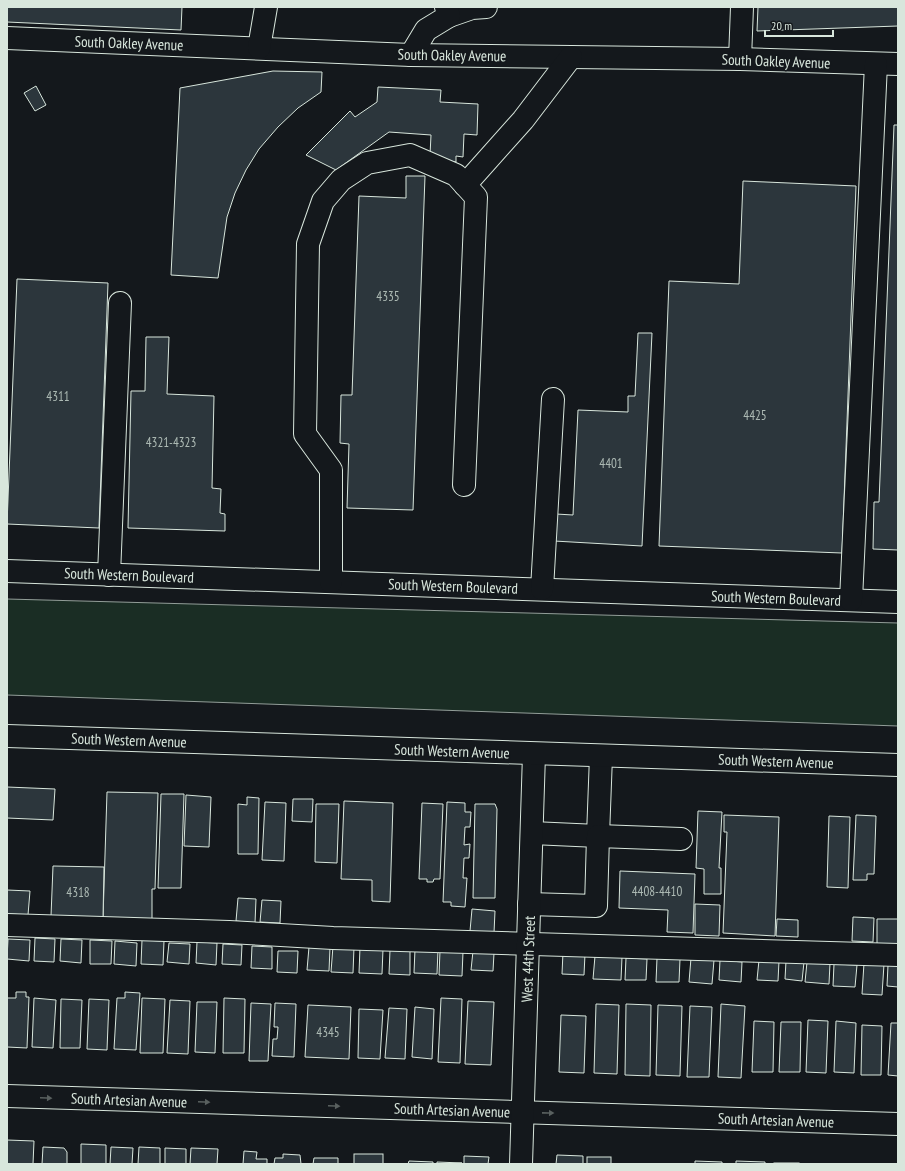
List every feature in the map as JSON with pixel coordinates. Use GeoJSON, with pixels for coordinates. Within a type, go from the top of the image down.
{"type":"FeatureCollection","features":[{"type":"Feature","properties":{"kind":"street"},"geometry":{"type":"LineString","coordinates":[[259,48],[266,7]]}},
{"type":"Feature","properties":{"kind":"street"},"geometry":{"type":"LineString","coordinates":[[411,55],[426,30],[448,12],[486,7]]}},
{"type":"Feature","properties":{"kind":"street"},"geometry":{"type":"LineString","coordinates":[[740,59],[742,7]]}},
{"type":"Feature","properties":{"kind":"street","name":"South Oakley Avenue"},"geometry":{"type":"LineString","coordinates":[[7,38],[411,55],[740,59],[898,64]]}},
{"type":"Feature","properties":{"kind":"street"},"geometry":{"type":"LineString","coordinates":[[465,185],[523,120],[571,57]]}},
{"type":"Feature","properties":{"kind":"street"},"geometry":{"type":"LineString","coordinates":[[851,600],[876,64]]}},
{"type":"Feature","properties":{"kind":"street"},"geometry":{"type":"LineString","coordinates":[[331,582],[331,470],[305,434],[308,244],[322,201],[341,180],[367,163],[410,156],[456,175],[476,197],[464,485]]}},
{"type":"Feature","properties":{"kind":"street"},"geometry":{"type":"LineString","coordinates":[[109,575],[120,303]]}},
{"type":"Feature","properties":{"kind":"street"},"geometry":{"type":"LineString","coordinates":[[542,589],[553,398]]}},
{"type":"Feature","properties":{"kind":"street","name":"South Western Boulevard"},"geometry":{"type":"LineString","coordinates":[[7,571],[898,602]]}},
{"type":"Feature","properties":{"kind":"street","name":"South Western Avenue"},"geometry":{"type":"LineString","coordinates":[[7,736],[898,765]]}},
{"type":"Feature","properties":{"kind":"street","name":"West 44th Street"},"geometry":{"type":"LineString","coordinates":[[521,1164],[534,754]]}},
{"type":"Feature","properties":{"kind":"street"},"geometry":{"type":"LineString","coordinates":[[529,904],[596,906],[602,756]]}},
{"type":"Feature","properties":{"kind":"street"},"geometry":{"type":"LineString","coordinates":[[532,834],[681,839]]}},
{"type":"Feature","properties":{"kind":"street"},"geometry":{"type":"LineString","coordinates":[[7,925],[229,932],[333,938],[898,955]]}},
{"type":"Feature","properties":{"kind":"street","name":"South Artesian Avenue"},"geometry":{"type":"LineString","coordinates":[[7,1096],[898,1124]]}},
{"type":"Feature","properties":{"kind":"green space"},"geometry":{"type":"Polygon","coordinates":[[[7,599],[898,623],[898,726],[7,695],[7,599]]]}},
{"type":"Feature","properties":{"kind":"building"},"geometry":{"type":"Polygon","coordinates":[[[7,7],[182,7],[181,30],[7,22],[7,7]]]}},
{"type":"Feature","properties":{"kind":"building"},"geometry":{"type":"Polygon","coordinates":[[[758,7],[898,7],[898,26],[757,31],[758,7]]]}},
{"type":"Feature","properties":{"kind":"building"},"geometry":{"type":"Polygon","coordinates":[[[273,71],[322,72],[321,92],[298,108],[278,127],[259,149],[246,170],[235,193],[227,217],[218,278],[171,275],[180,88],[273,71]]]}},
{"type":"Feature","properties":{"kind":"building"},"geometry":{"type":"Polygon","coordinates":[[[36,86],[46,105],[35,111],[24,93],[36,86]]]}},
{"type":"Feature","properties":{"kind":"building"},"geometry":{"type":"Polygon","coordinates":[[[378,87],[441,90],[440,102],[478,104],[477,135],[464,134],[463,157],[456,156],[456,162],[435,160],[430,155],[431,135],[389,132],[336,170],[306,155],[350,111],[355,117],[377,102],[378,87]]]}},
{"type":"Feature","properties":{"kind":"building"},"geometry":{"type":"Polygon","coordinates":[[[894,125],[898,125],[898,550],[873,549],[874,502],[879,502],[894,125]]]}},
{"type":"Feature","properties":{"kind":"building"},"geometry":{"type":"Polygon","coordinates":[[[406,176],[425,176],[413,510],[347,508],[349,444],[340,443],[341,395],[352,395],[359,196],[406,198],[406,176]]]}},
{"type":"Feature","properties":{"kind":"building"},"geometry":{"type":"Polygon","coordinates":[[[743,181],[856,186],[842,553],[659,546],[669,281],[739,284],[743,181]]]}},
{"type":"Feature","properties":{"kind":"building"},"geometry":{"type":"Polygon","coordinates":[[[17,279],[108,283],[99,528],[7,524],[17,279]]]}},
{"type":"Feature","properties":{"kind":"building"},"geometry":{"type":"Polygon","coordinates":[[[638,333],[652,333],[642,546],[554,541],[556,514],[573,515],[578,410],[628,412],[628,396],[635,396],[638,333]]]}},
{"type":"Feature","properties":{"kind":"building"},"geometry":{"type":"Polygon","coordinates":[[[146,337],[169,337],[167,394],[214,396],[212,488],[221,489],[220,513],[225,514],[225,531],[128,528],[131,391],[145,391],[146,337]]]}},
{"type":"Feature","properties":{"kind":"building"},"geometry":{"type":"Polygon","coordinates":[[[7,787],[55,789],[53,820],[7,818],[7,787]]]}},
{"type":"Feature","properties":{"kind":"building"},"geometry":{"type":"Polygon","coordinates":[[[107,792],[158,793],[155,889],[152,889],[152,919],[103,918],[107,792]]]}},
{"type":"Feature","properties":{"kind":"building"},"geometry":{"type":"Polygon","coordinates":[[[161,794],[184,794],[181,888],[158,888],[161,794]]]}},
{"type":"Feature","properties":{"kind":"building"},"geometry":{"type":"Polygon","coordinates":[[[186,795],[211,797],[209,847],[184,846],[186,795]]]}},
{"type":"Feature","properties":{"kind":"building"},"geometry":{"type":"Polygon","coordinates":[[[247,797],[259,798],[258,854],[238,854],[238,804],[247,805],[247,797]]]}},
{"type":"Feature","properties":{"kind":"building"},"geometry":{"type":"Polygon","coordinates":[[[293,799],[313,799],[312,822],[292,821],[293,799]]]}},
{"type":"Feature","properties":{"kind":"building"},"geometry":{"type":"Polygon","coordinates":[[[344,801],[393,803],[390,902],[372,901],[372,880],[341,879],[344,801]]]}},
{"type":"Feature","properties":{"kind":"building"},"geometry":{"type":"Polygon","coordinates":[[[265,802],[286,803],[284,861],[262,860],[265,802]]]}},
{"type":"Feature","properties":{"kind":"building"},"geometry":{"type":"Polygon","coordinates":[[[447,802],[465,803],[465,812],[471,812],[470,827],[465,827],[464,845],[470,844],[469,858],[464,858],[463,878],[467,878],[465,907],[451,906],[451,902],[443,902],[447,802]]]}},
{"type":"Feature","properties":{"kind":"building"},"geometry":{"type":"Polygon","coordinates":[[[422,803],[443,804],[440,879],[434,879],[433,882],[427,882],[427,879],[419,879],[422,803]]]}},
{"type":"Feature","properties":{"kind":"building"},"geometry":{"type":"Polygon","coordinates":[[[316,804],[339,804],[337,863],[315,862],[316,804]]]}},
{"type":"Feature","properties":{"kind":"building"},"geometry":{"type":"Polygon","coordinates":[[[475,804],[495,804],[497,809],[495,898],[473,898],[475,804]]]}},
{"type":"Feature","properties":{"kind":"building"},"geometry":{"type":"Polygon","coordinates":[[[698,811],[722,812],[719,868],[721,868],[721,894],[704,894],[704,869],[696,868],[698,811]]]}},
{"type":"Feature","properties":{"kind":"building"},"geometry":{"type":"Polygon","coordinates":[[[724,815],[779,817],[775,936],[723,933],[727,832],[724,832],[724,815]]]}},
{"type":"Feature","properties":{"kind":"building"},"geometry":{"type":"Polygon","coordinates":[[[856,815],[876,816],[874,874],[867,874],[867,880],[853,880],[856,815]]]}},
{"type":"Feature","properties":{"kind":"building"},"geometry":{"type":"Polygon","coordinates":[[[829,816],[850,817],[848,888],[827,887],[829,816]]]}},
{"type":"Feature","properties":{"kind":"building"},"geometry":{"type":"Polygon","coordinates":[[[53,866],[104,867],[103,918],[51,916],[53,866]]]}},
{"type":"Feature","properties":{"kind":"building"},"geometry":{"type":"Polygon","coordinates":[[[620,871],[695,874],[693,933],[667,932],[668,910],[619,908],[620,871]]]}},
{"type":"Feature","properties":{"kind":"building"},"geometry":{"type":"Polygon","coordinates":[[[7,890],[30,891],[28,915],[7,914],[7,890]]]}},
{"type":"Feature","properties":{"kind":"building"},"geometry":{"type":"Polygon","coordinates":[[[238,898],[256,899],[255,923],[236,921],[238,898]]]}},
{"type":"Feature","properties":{"kind":"building"},"geometry":{"type":"Polygon","coordinates":[[[262,900],[281,901],[280,923],[260,922],[262,900]]]}},
{"type":"Feature","properties":{"kind":"building"},"geometry":{"type":"Polygon","coordinates":[[[695,904],[720,905],[719,936],[695,935],[695,904]]]}},
{"type":"Feature","properties":{"kind":"building"},"geometry":{"type":"Polygon","coordinates":[[[472,909],[495,911],[494,933],[470,931],[472,909]]]}},
{"type":"Feature","properties":{"kind":"building"},"geometry":{"type":"Polygon","coordinates":[[[853,917],[874,918],[873,942],[852,941],[853,917]]]}},
{"type":"Feature","properties":{"kind":"building"},"geometry":{"type":"Polygon","coordinates":[[[777,919],[798,920],[798,937],[776,936],[777,919]]]}},
{"type":"Feature","properties":{"kind":"building"},"geometry":{"type":"Polygon","coordinates":[[[877,919],[898,919],[898,945],[877,944],[877,919]]]}},
{"type":"Feature","properties":{"kind":"building"},"geometry":{"type":"Polygon","coordinates":[[[35,938],[55,939],[54,962],[34,961],[35,938]]]}},
{"type":"Feature","properties":{"kind":"building"},"geometry":{"type":"Polygon","coordinates":[[[8,939],[30,940],[29,961],[7,959],[8,939]]]}},
{"type":"Feature","properties":{"kind":"building"},"geometry":{"type":"Polygon","coordinates":[[[61,939],[82,940],[81,963],[60,961],[61,939]]]}},
{"type":"Feature","properties":{"kind":"building"},"geometry":{"type":"Polygon","coordinates":[[[90,940],[112,941],[111,964],[90,964],[90,940]]]}},
{"type":"Feature","properties":{"kind":"building"},"geometry":{"type":"Polygon","coordinates":[[[142,940],[164,941],[163,965],[141,964],[142,940]]]}},
{"type":"Feature","properties":{"kind":"building"},"geometry":{"type":"Polygon","coordinates":[[[115,941],[137,943],[136,966],[114,964],[115,941]]]}},
{"type":"Feature","properties":{"kind":"building"},"geometry":{"type":"Polygon","coordinates":[[[197,942],[217,943],[216,965],[196,963],[197,942]]]}},
{"type":"Feature","properties":{"kind":"building"},"geometry":{"type":"Polygon","coordinates":[[[169,943],[190,944],[189,964],[167,962],[169,943]]]}},
{"type":"Feature","properties":{"kind":"building"},"geometry":{"type":"Polygon","coordinates":[[[223,944],[242,945],[241,965],[222,964],[223,944]]]}},
{"type":"Feature","properties":{"kind":"building"},"geometry":{"type":"Polygon","coordinates":[[[252,946],[272,947],[272,969],[251,968],[252,946]]]}},
{"type":"Feature","properties":{"kind":"building"},"geometry":{"type":"Polygon","coordinates":[[[333,946],[354,947],[353,973],[331,972],[333,946]]]}},
{"type":"Feature","properties":{"kind":"building"},"geometry":{"type":"Polygon","coordinates":[[[309,947],[330,948],[329,971],[307,970],[309,947]]]}},
{"type":"Feature","properties":{"kind":"building"},"geometry":{"type":"Polygon","coordinates":[[[360,947],[383,949],[382,974],[359,973],[360,947]]]}},
{"type":"Feature","properties":{"kind":"building"},"geometry":{"type":"Polygon","coordinates":[[[415,949],[438,950],[437,974],[414,973],[415,949]]]}},
{"type":"Feature","properties":{"kind":"building"},"geometry":{"type":"Polygon","coordinates":[[[390,950],[410,950],[410,975],[389,974],[390,950]]]}},
{"type":"Feature","properties":{"kind":"building"},"geometry":{"type":"Polygon","coordinates":[[[278,951],[298,951],[297,973],[277,972],[278,951]]]}},
{"type":"Feature","properties":{"kind":"building"},"geometry":{"type":"Polygon","coordinates":[[[440,951],[463,952],[462,976],[439,975],[440,951]]]}},
{"type":"Feature","properties":{"kind":"building"},"geometry":{"type":"Polygon","coordinates":[[[473,951],[494,953],[493,971],[471,970],[473,951]]]}},
{"type":"Feature","properties":{"kind":"building"},"geometry":{"type":"Polygon","coordinates":[[[563,952],[585,954],[584,975],[562,974],[563,952]]]}},
{"type":"Feature","properties":{"kind":"building"},"geometry":{"type":"Polygon","coordinates":[[[595,956],[622,957],[621,980],[593,979],[595,956]]]}},
{"type":"Feature","properties":{"kind":"building"},"geometry":{"type":"Polygon","coordinates":[[[626,958],[647,959],[646,980],[625,980],[626,958]]]}},
{"type":"Feature","properties":{"kind":"building"},"geometry":{"type":"Polygon","coordinates":[[[657,958],[680,959],[679,982],[656,982],[657,958]]]}},
{"type":"Feature","properties":{"kind":"building"},"geometry":{"type":"Polygon","coordinates":[[[691,958],[714,960],[712,984],[689,982],[691,958]]]}},
{"type":"Feature","properties":{"kind":"building"},"geometry":{"type":"Polygon","coordinates":[[[720,960],[742,962],[741,982],[719,980],[720,960]]]}},
{"type":"Feature","properties":{"kind":"building"},"geometry":{"type":"Polygon","coordinates":[[[759,960],[779,961],[778,981],[757,980],[759,960]]]}},
{"type":"Feature","properties":{"kind":"building"},"geometry":{"type":"Polygon","coordinates":[[[786,961],[804,962],[802,981],[785,979],[786,961]]]}},
{"type":"Feature","properties":{"kind":"building"},"geometry":{"type":"Polygon","coordinates":[[[807,962],[830,963],[829,984],[805,982],[807,962]]]}},
{"type":"Feature","properties":{"kind":"building"},"geometry":{"type":"Polygon","coordinates":[[[864,963],[884,964],[882,995],[862,994],[864,963]]]}},
{"type":"Feature","properties":{"kind":"building"},"geometry":{"type":"Polygon","coordinates":[[[834,964],[857,965],[855,987],[833,986],[834,964]]]}},
{"type":"Feature","properties":{"kind":"building"},"geometry":{"type":"Polygon","coordinates":[[[888,965],[898,966],[898,987],[887,986],[888,965]]]}},
{"type":"Feature","properties":{"kind":"building"},"geometry":{"type":"Polygon","coordinates":[[[16,992],[26,992],[26,997],[29,997],[27,1048],[7,1047],[7,998],[16,998],[16,992]]]}},
{"type":"Feature","properties":{"kind":"building"},"geometry":{"type":"Polygon","coordinates":[[[125,992],[140,993],[136,1050],[114,1049],[117,998],[125,998],[125,992]]]}},
{"type":"Feature","properties":{"kind":"building"},"geometry":{"type":"Polygon","coordinates":[[[34,998],[56,1000],[53,1048],[32,1047],[34,998]]]}},
{"type":"Feature","properties":{"kind":"building"},"geometry":{"type":"Polygon","coordinates":[[[142,998],[165,999],[163,1053],[140,1053],[142,998]]]}},
{"type":"Feature","properties":{"kind":"building"},"geometry":{"type":"Polygon","coordinates":[[[224,998],[245,999],[244,1053],[223,1053],[224,998]]]}},
{"type":"Feature","properties":{"kind":"building"},"geometry":{"type":"Polygon","coordinates":[[[441,998],[462,999],[460,1063],[438,1062],[441,998]]]}},
{"type":"Feature","properties":{"kind":"building"},"geometry":{"type":"Polygon","coordinates":[[[61,999],[82,1000],[80,1048],[60,1048],[61,999]]]}},
{"type":"Feature","properties":{"kind":"building"},"geometry":{"type":"Polygon","coordinates":[[[89,999],[109,1000],[107,1050],[87,1049],[89,999]]]}},
{"type":"Feature","properties":{"kind":"building"},"geometry":{"type":"Polygon","coordinates":[[[170,1000],[190,1001],[188,1054],[167,1053],[170,1000]]]}},
{"type":"Feature","properties":{"kind":"building"},"geometry":{"type":"Polygon","coordinates":[[[468,1001],[494,1002],[491,1065],[465,1064],[468,1001]]]}},
{"type":"Feature","properties":{"kind":"building"},"geometry":{"type":"Polygon","coordinates":[[[197,1002],[217,1002],[215,1053],[195,1052],[197,1002]]]}},
{"type":"Feature","properties":{"kind":"building"},"geometry":{"type":"Polygon","coordinates":[[[251,1003],[271,1004],[268,1061],[249,1061],[251,1003]]]}},
{"type":"Feature","properties":{"kind":"building"},"geometry":{"type":"Polygon","coordinates":[[[275,1003],[296,1004],[294,1057],[272,1056],[273,1039],[277,1039],[278,1027],[274,1027],[275,1003]]]}},
{"type":"Feature","properties":{"kind":"building"},"geometry":{"type":"Polygon","coordinates":[[[596,1004],[619,1005],[617,1074],[594,1073],[596,1004]]]}},
{"type":"Feature","properties":{"kind":"building"},"geometry":{"type":"Polygon","coordinates":[[[626,1004],[651,1005],[650,1076],[625,1075],[626,1004]]]}},
{"type":"Feature","properties":{"kind":"building"},"geometry":{"type":"Polygon","coordinates":[[[721,1004],[745,1006],[741,1078],[718,1077],[721,1004]]]}},
{"type":"Feature","properties":{"kind":"building"},"geometry":{"type":"Polygon","coordinates":[[[308,1005],[351,1007],[349,1059],[305,1057],[308,1005]]]}},
{"type":"Feature","properties":{"kind":"building"},"geometry":{"type":"Polygon","coordinates":[[[658,1005],[682,1006],[680,1076],[656,1075],[658,1005]]]}},
{"type":"Feature","properties":{"kind":"building"},"geometry":{"type":"Polygon","coordinates":[[[690,1006],[712,1007],[709,1077],[687,1077],[690,1006]]]}},
{"type":"Feature","properties":{"kind":"building"},"geometry":{"type":"Polygon","coordinates":[[[415,1007],[434,1009],[432,1059],[412,1057],[415,1007]]]}},
{"type":"Feature","properties":{"kind":"building"},"geometry":{"type":"Polygon","coordinates":[[[389,1008],[407,1009],[405,1059],[385,1058],[389,1008]]]}},
{"type":"Feature","properties":{"kind":"building"},"geometry":{"type":"Polygon","coordinates":[[[359,1009],[383,1010],[380,1059],[358,1058],[359,1009]]]}},
{"type":"Feature","properties":{"kind":"building"},"geometry":{"type":"Polygon","coordinates":[[[561,1015],[586,1016],[584,1073],[559,1072],[561,1015]]]}},
{"type":"Feature","properties":{"kind":"building"},"geometry":{"type":"Polygon","coordinates":[[[808,1020],[828,1021],[826,1073],[806,1072],[808,1020]]]}},
{"type":"Feature","properties":{"kind":"building"},"geometry":{"type":"Polygon","coordinates":[[[754,1021],[774,1022],[773,1072],[752,1072],[754,1021]]]}},
{"type":"Feature","properties":{"kind":"building"},"geometry":{"type":"Polygon","coordinates":[[[836,1021],[856,1023],[854,1073],[834,1072],[836,1021]]]}},
{"type":"Feature","properties":{"kind":"building"},"geometry":{"type":"Polygon","coordinates":[[[781,1022],[801,1022],[800,1072],[779,1072],[781,1022]]]}},
{"type":"Feature","properties":{"kind":"building"},"geometry":{"type":"Polygon","coordinates":[[[891,1023],[898,1023],[898,1076],[888,1075],[891,1023]]]}},
{"type":"Feature","properties":{"kind":"building"},"geometry":{"type":"Polygon","coordinates":[[[862,1025],[882,1026],[881,1075],[861,1075],[862,1025]]]}},
{"type":"Feature","properties":{"kind":"building"},"geometry":{"type":"Polygon","coordinates":[[[7,1140],[34,1141],[33,1164],[7,1164],[7,1140]]]}},
{"type":"Feature","properties":{"kind":"building"},"geometry":{"type":"Polygon","coordinates":[[[81,1144],[106,1145],[106,1164],[81,1164],[81,1144]]]}},
{"type":"Feature","properties":{"kind":"building"},"geometry":{"type":"Polygon","coordinates":[[[43,1147],[64,1148],[67,1152],[67,1164],[42,1164],[43,1147]]]}},
{"type":"Feature","properties":{"kind":"building"},"geometry":{"type":"Polygon","coordinates":[[[111,1147],[133,1148],[132,1164],[110,1164],[111,1147]]]}},
{"type":"Feature","properties":{"kind":"building"},"geometry":{"type":"Polygon","coordinates":[[[139,1147],[160,1148],[160,1164],[138,1164],[139,1147]]]}},
{"type":"Feature","properties":{"kind":"building"},"geometry":{"type":"Polygon","coordinates":[[[165,1148],[186,1149],[186,1164],[165,1164],[165,1148]]]}},
{"type":"Feature","properties":{"kind":"building"},"geometry":{"type":"Polygon","coordinates":[[[191,1148],[218,1149],[217,1164],[190,1164],[191,1148]]]}},
{"type":"Feature","properties":{"kind":"building"},"geometry":{"type":"Polygon","coordinates":[[[244,1151],[257,1152],[256,1159],[267,1159],[267,1164],[243,1164],[244,1151]]]}},
{"type":"Feature","properties":{"kind":"building"},"geometry":{"type":"Polygon","coordinates":[[[283,1154],[300,1155],[301,1164],[274,1164],[275,1158],[283,1158],[283,1154]]]}},
{"type":"Feature","properties":{"kind":"building"},"geometry":{"type":"Polygon","coordinates":[[[354,1154],[383,1154],[383,1164],[354,1164],[354,1154]]]}},
{"type":"Feature","properties":{"kind":"building"},"geometry":{"type":"Polygon","coordinates":[[[557,1155],[583,1156],[583,1164],[556,1164],[557,1155]]]}},
{"type":"Feature","properties":{"kind":"building"},"geometry":{"type":"Polygon","coordinates":[[[464,1156],[489,1157],[488,1164],[464,1164],[464,1156]]]}},
{"type":"Feature","properties":{"kind":"building"},"geometry":{"type":"Polygon","coordinates":[[[587,1157],[611,1157],[611,1164],[587,1164],[587,1157]]]}},
{"type":"Feature","properties":{"kind":"building"},"geometry":{"type":"Polygon","coordinates":[[[314,1158],[338,1158],[338,1164],[313,1164],[314,1158]]]}},
{"type":"Feature","properties":{"kind":"building"},"geometry":{"type":"Polygon","coordinates":[[[409,1161],[433,1162],[433,1164],[408,1164],[409,1161]]]}},
{"type":"Feature","properties":{"kind":"building"},"geometry":{"type":"Polygon","coordinates":[[[695,1161],[722,1162],[722,1164],[695,1164],[695,1161]]]}},
{"type":"Feature","properties":{"kind":"building"},"geometry":{"type":"Polygon","coordinates":[[[736,1161],[765,1162],[765,1164],[736,1164],[736,1161]]]}},
{"type":"Feature","properties":{"kind":"building"},"geometry":{"type":"Polygon","coordinates":[[[437,1162],[462,1163],[437,1164],[437,1162]]]}},
{"type":"Feature","properties":{"kind":"building"},"geometry":{"type":"Polygon","coordinates":[[[799,1163],[799,1164],[774,1164],[799,1163]]]}}]}
